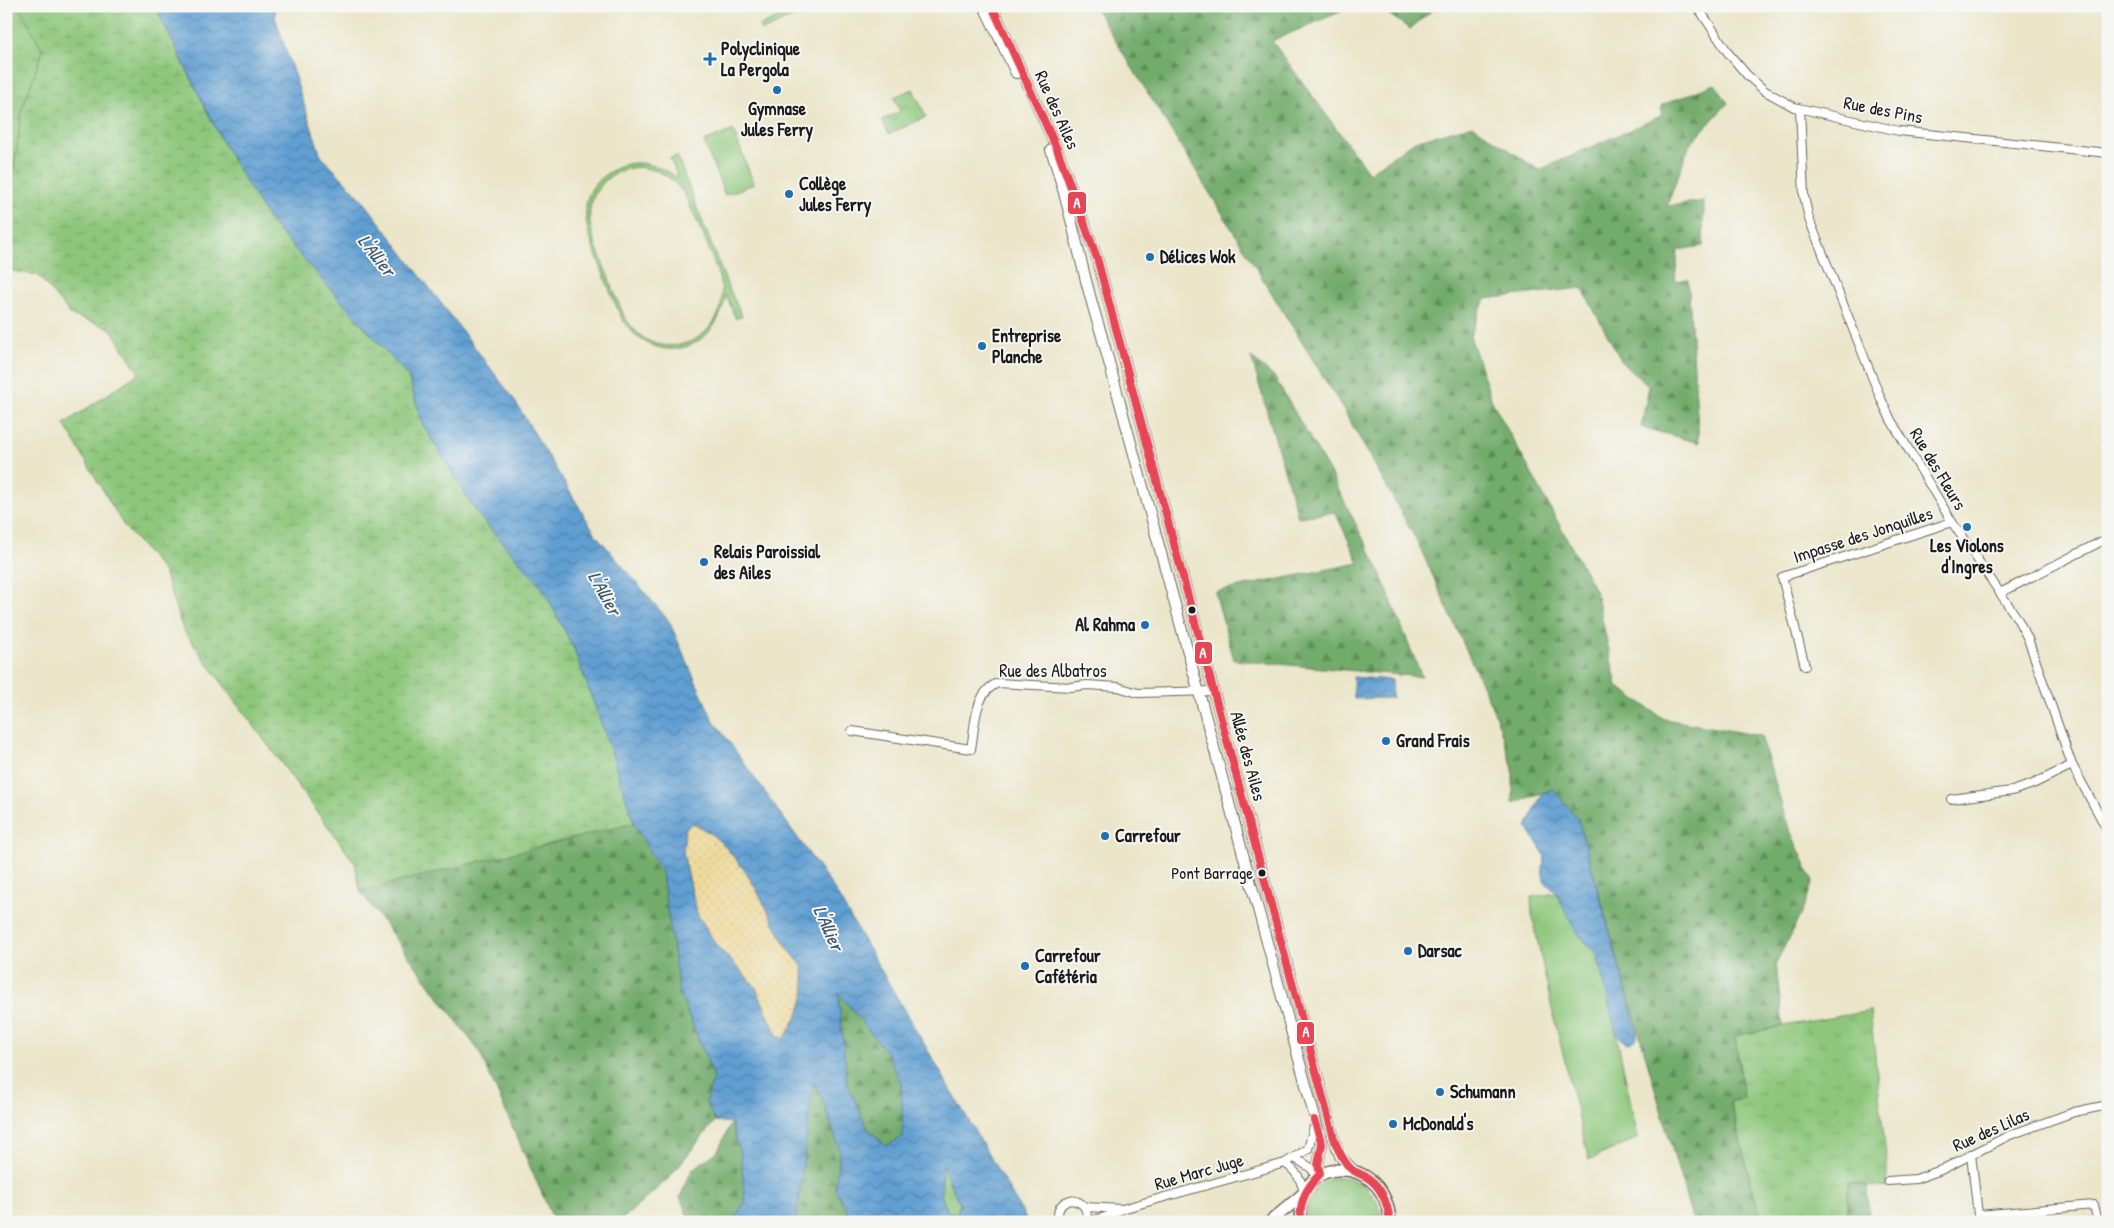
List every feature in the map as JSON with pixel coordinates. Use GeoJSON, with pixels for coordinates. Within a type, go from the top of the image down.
{"type":"FeatureCollection","features":[{"type":"Feature","properties":{"kind":"main road","name":"Rue des Ailes"},"geometry":{"type":"LineString","coordinates":[[984,6],[1051,151],[1069,210],[1091,303],[1101,333]]}},
{"type":"Feature","properties":{"kind":"main road","name":"Rue des Ailes"},"geometry":{"type":"LineString","coordinates":[[992,6],[1057,150],[1079,205],[1096,258],[1119,344]]}},
{"type":"Feature","properties":{"kind":"main road","name":"Allée des Ailes"},"geometry":{"type":"LineString","coordinates":[[1101,333],[1322,1144],[1318,1165],[1319,1176]]}},
{"type":"Feature","properties":{"kind":"main road","name":"Allée des Ailes"},"geometry":{"type":"LineString","coordinates":[[1119,344],[1335,1142],[1340,1156],[1354,1171]]}},
{"type":"Feature","properties":{"kind":"main road"},"geometry":{"type":"LineString","coordinates":[[1270,1222],[1303,1194],[1319,1176],[1340,1170],[1354,1171],[1374,1183],[1386,1201],[1390,1222]]}},
{"type":"Feature","properties":{"kind":"main road"},"geometry":{"type":"LineString","coordinates":[[1300,1222],[1300,1206],[1303,1194]]}},
{"type":"Feature","properties":{"kind":"street","name":"Rue des Pins"},"geometry":{"type":"LineString","coordinates":[[1697,6],[1729,54],[1747,75],[1765,90],[1800,109],[1899,131],[2108,153]]}},
{"type":"Feature","properties":{"kind":"street","name":"Rue des Fleurs"},"geometry":{"type":"LineString","coordinates":[[1800,109],[1804,196],[1809,219],[1881,399],[1891,420],[1952,522],[2000,593],[2028,639],[2072,765],[2106,829]]}},
{"type":"Feature","properties":{"kind":"street","name":"Impasse des Jonquilles"},"geometry":{"type":"LineString","coordinates":[[1805,666],[1782,577],[1952,522]]}},
{"type":"Feature","properties":{"kind":"street"},"geometry":{"type":"LineString","coordinates":[[2000,593],[2108,538]]}},
{"type":"Feature","properties":{"kind":"street","name":"Rue des Albatros"},"geometry":{"type":"LineString","coordinates":[[852,731],[971,749],[981,696],[989,686],[998,683],[1071,687],[1086,685],[1118,686],[1138,693],[1214,691]]}},
{"type":"Feature","properties":{"kind":"street"},"geometry":{"type":"LineString","coordinates":[[1951,799],[2012,790],[2033,784],[2072,765]]}},
{"type":"Feature","properties":{"kind":"street","name":"Rue des Lilas"},"geometry":{"type":"LineString","coordinates":[[1888,1181],[1916,1179],[1941,1170],[2010,1135],[2074,1112],[2108,1105]]}},
{"type":"Feature","properties":{"kind":"street"},"geometry":{"type":"LineString","coordinates":[[1315,1122],[1308,1149],[1295,1158],[1311,1168],[1319,1176]]}},
{"type":"Feature","properties":{"kind":"street"},"geometry":{"type":"LineString","coordinates":[[1971,1154],[1978,1215],[2094,1205],[2098,1222]]}},
{"type":"Feature","properties":{"kind":"street","name":"Rue Marc Juge"},"geometry":{"type":"LineString","coordinates":[[1086,1222],[1112,1215],[1122,1209],[1295,1158]]}},
{"type":"Feature","properties":{"kind":"street"},"geometry":{"type":"LineString","coordinates":[[1285,1162],[1301,1180],[1303,1194]]}},
{"type":"Feature","properties":{"kind":"street","name":"Rue Marc Juge"},"geometry":{"type":"LineString","coordinates":[[1059,1222],[1057,1212],[1066,1201],[1079,1201],[1085,1207],[1122,1209]]}},
{"type":"Feature","properties":{"kind":"street"},"geometry":{"type":"LineString","coordinates":[[1085,1207],[1087,1214],[1086,1222]]}},
{"type":"Feature","properties":{"kind":"green space"},"geometry":{"type":"Polygon","coordinates":[[[6,6],[20,6],[43,50],[22,109],[6,228],[6,6]]]}},
{"type":"Feature","properties":{"kind":"green space"},"geometry":{"type":"Polygon","coordinates":[[[22,6],[155,6],[223,143],[268,219],[408,376],[423,425],[479,516],[542,587],[574,649],[608,742],[634,823],[360,891],[355,863],[183,630],[164,572],[124,526],[64,424],[139,373],[110,328],[71,315],[38,275],[6,270],[6,228],[22,109],[43,50],[20,8],[22,6]]]}},
{"type":"Feature","properties":{"kind":"green space"},"geometry":{"type":"Polygon","coordinates":[[[803,6],[818,6],[762,31],[760,26],[803,6]]]}},
{"type":"Feature","properties":{"kind":"green space"},"geometry":{"type":"Polygon","coordinates":[[[1094,6],[1354,6],[1272,41],[1369,173],[1415,141],[1472,125],[1539,170],[1661,116],[1662,105],[1715,84],[1728,103],[1690,144],[1667,206],[1704,201],[1703,246],[1678,250],[1675,281],[1688,279],[1699,443],[1641,427],[1649,386],[1623,364],[1582,288],[1485,299],[1470,336],[1492,401],[1596,592],[1617,686],[1664,719],[1761,736],[1788,826],[1813,881],[1802,912],[1776,963],[1783,1026],[1735,1036],[1744,1098],[1730,1102],[1759,1213],[1813,1222],[1693,1222],[1578,819],[1553,789],[1513,803],[1513,769],[1496,716],[1418,543],[1345,412],[1094,6]]]}},
{"type":"Feature","properties":{"kind":"green space"},"geometry":{"type":"Polygon","coordinates":[[[1377,6],[1437,6],[1410,29],[1377,6]]]}},
{"type":"Feature","properties":{"kind":"green space"},"geometry":{"type":"Polygon","coordinates":[[[913,89],[926,117],[889,134],[882,120],[900,112],[894,97],[913,89]]]}},
{"type":"Feature","properties":{"kind":"green space"},"geometry":{"type":"Polygon","coordinates":[[[733,130],[754,184],[725,195],[704,142],[733,130]]]}},
{"type":"Feature","properties":{"kind":"green space"},"geometry":{"type":"Polygon","coordinates":[[[677,156],[726,282],[742,316],[736,319],[726,295],[720,315],[710,331],[697,342],[682,348],[666,349],[650,344],[634,334],[621,317],[591,239],[586,212],[587,199],[602,177],[625,165],[633,163],[649,164],[678,178],[670,158],[677,156]],[[639,167],[614,174],[602,184],[595,194],[590,214],[592,235],[621,310],[636,331],[647,340],[663,345],[687,343],[698,338],[715,321],[720,310],[722,298],[719,276],[709,248],[686,197],[677,185],[666,176],[654,170],[639,167]]]}},
{"type":"Feature","properties":{"kind":"green space"},"geometry":{"type":"Polygon","coordinates":[[[1251,357],[1275,378],[1330,473],[1378,568],[1422,677],[1234,660],[1215,592],[1359,563],[1335,512],[1298,517],[1251,357]]]}},
{"type":"Feature","properties":{"kind":"green space"},"geometry":{"type":"Polygon","coordinates":[[[634,823],[662,874],[679,992],[714,1077],[706,1102],[715,1121],[668,1179],[619,1222],[559,1222],[553,1219],[479,1051],[360,891],[634,823]]]}},
{"type":"Feature","properties":{"kind":"green space"},"geometry":{"type":"Polygon","coordinates":[[[1556,893],[1577,933],[1597,954],[1638,1138],[1589,1160],[1551,1005],[1532,914],[1531,897],[1556,893]]]}},
{"type":"Feature","properties":{"kind":"green space"},"geometry":{"type":"Polygon","coordinates":[[[838,990],[887,1053],[901,1083],[904,1137],[886,1146],[867,1128],[847,1082],[838,990]]]}},
{"type":"Feature","properties":{"kind":"green space"},"geometry":{"type":"Polygon","coordinates":[[[1870,1011],[1887,1165],[1887,1188],[1848,1182],[1848,1222],[1813,1222],[1759,1213],[1730,1101],[1744,1097],[1735,1036],[1870,1011]]]}},
{"type":"Feature","properties":{"kind":"green space"},"geometry":{"type":"Polygon","coordinates":[[[813,1083],[820,1092],[840,1151],[835,1188],[853,1222],[796,1222],[813,1083]]]}},
{"type":"Feature","properties":{"kind":"green space"},"geometry":{"type":"Polygon","coordinates":[[[731,1123],[741,1157],[745,1201],[733,1222],[690,1222],[680,1197],[692,1170],[718,1151],[731,1123]]]}},
{"type":"Feature","properties":{"kind":"green space"},"geometry":{"type":"Polygon","coordinates":[[[943,1162],[949,1182],[960,1204],[957,1213],[948,1212],[941,1195],[943,1162]]]}},
{"type":"Feature","properties":{"kind":"green space"},"geometry":{"type":"Polygon","coordinates":[[[1338,1177],[1355,1181],[1369,1190],[1378,1205],[1382,1222],[1306,1222],[1306,1214],[1313,1192],[1323,1182],[1338,1177]]]}},
{"type":"Feature","properties":{"kind":"green space"},"geometry":{"type":"Polygon","coordinates":[[[1848,1182],[1868,1186],[1869,1222],[1848,1222],[1848,1182]]]}},
{"type":"Feature","properties":{"kind":"sand"},"geometry":{"type":"Polygon","coordinates":[[[693,822],[715,835],[749,875],[788,949],[803,967],[805,1001],[784,1040],[777,1035],[755,986],[716,945],[697,913],[683,853],[685,829],[693,822]]]}},
{"type":"Feature","properties":{"kind":"water","name":"L'Allier"},"geometry":{"type":"Polygon","coordinates":[[[155,6],[275,6],[275,17],[321,156],[362,199],[513,398],[596,535],[669,621],[712,718],[832,886],[1028,1222],[853,1222],[835,1188],[840,1151],[820,1092],[813,1083],[796,1222],[733,1222],[745,1201],[741,1157],[731,1123],[715,1121],[706,1102],[714,1077],[679,992],[662,874],[634,823],[608,742],[574,649],[542,587],[479,516],[423,425],[408,376],[268,219],[223,143],[155,6]],[[692,823],[685,829],[683,853],[697,913],[716,945],[755,986],[777,1035],[784,1039],[798,1014],[804,998],[805,979],[802,966],[787,947],[759,894],[738,861],[710,833],[692,823]],[[838,992],[847,1082],[867,1128],[886,1146],[903,1137],[901,1083],[887,1053],[838,992]],[[943,1164],[941,1195],[948,1212],[957,1213],[960,1204],[949,1182],[943,1164]]]}},
{"type":"Feature","properties":{"kind":"water"},"geometry":{"type":"Polygon","coordinates":[[[1353,677],[1392,680],[1392,698],[1354,699],[1353,677]]]}},
{"type":"Feature","properties":{"kind":"water"},"geometry":{"type":"Polygon","coordinates":[[[1553,789],[1578,819],[1637,1031],[1637,1038],[1630,1043],[1623,1041],[1616,1033],[1597,954],[1577,933],[1556,893],[1544,881],[1542,867],[1545,860],[1544,854],[1527,827],[1542,794],[1553,789]]]}},
{"type":"Feature","properties":{"kind":"transit line","name":"A"},"geometry":{"type":"LineString","coordinates":[[992,6],[1057,149],[1097,258],[1335,1142],[1348,1166],[1373,1182],[1381,1192],[1388,1209],[1390,1222]]}},
{"type":"Feature","properties":{"kind":"transit line","name":"A"},"geometry":{"type":"LineString","coordinates":[[1301,1222],[1301,1208],[1304,1196],[1320,1174],[1318,1165],[1322,1144],[1314,1120]]}},
{"type":"Feature","properties":{"kind":"place","name":"Polyclinique La Pergola"},"geometry":{"type":"Point","coordinates":[710,59]}},
{"type":"Feature","properties":{"kind":"place","name":"Gymnase Jules Ferry"},"geometry":{"type":"Point","coordinates":[777,90]}},
{"type":"Feature","properties":{"kind":"place","name":"Collège Jules Ferry"},"geometry":{"type":"Point","coordinates":[789,194]}},
{"type":"Feature","properties":{"kind":"place","name":"Délices Wok"},"geometry":{"type":"Point","coordinates":[1150,257]}},
{"type":"Feature","properties":{"kind":"place","name":"Entreprise Planche"},"geometry":{"type":"Point","coordinates":[982,346]}},
{"type":"Feature","properties":{"kind":"place","name":"Les Violons d'Ingres"},"geometry":{"type":"Point","coordinates":[1967,527]}},
{"type":"Feature","properties":{"kind":"place","name":"Relais Paroissial des Ailes"},"geometry":{"type":"Point","coordinates":[704,562]}},
{"type":"Feature","properties":{"kind":"place","name":"Al Rahma"},"geometry":{"type":"Point","coordinates":[1145,625]}},
{"type":"Feature","properties":{"kind":"place","name":"Grand Frais"},"geometry":{"type":"Point","coordinates":[1386,741]}},
{"type":"Feature","properties":{"kind":"place","name":"Carrefour"},"geometry":{"type":"Point","coordinates":[1105,836]}},
{"type":"Feature","properties":{"kind":"place","name":"Pont Barrage"},"geometry":{"type":"Point","coordinates":[1262,873]}},
{"type":"Feature","properties":{"kind":"place","name":"Darsac"},"geometry":{"type":"Point","coordinates":[1408,951]}},
{"type":"Feature","properties":{"kind":"place","name":"Carrefour Cafétéria"},"geometry":{"type":"Point","coordinates":[1025,966]}},
{"type":"Feature","properties":{"kind":"place","name":"Schumann"},"geometry":{"type":"Point","coordinates":[1440,1092]}},
{"type":"Feature","properties":{"kind":"place","name":"McDonald's"},"geometry":{"type":"Point","coordinates":[1393,1124]}}]}
